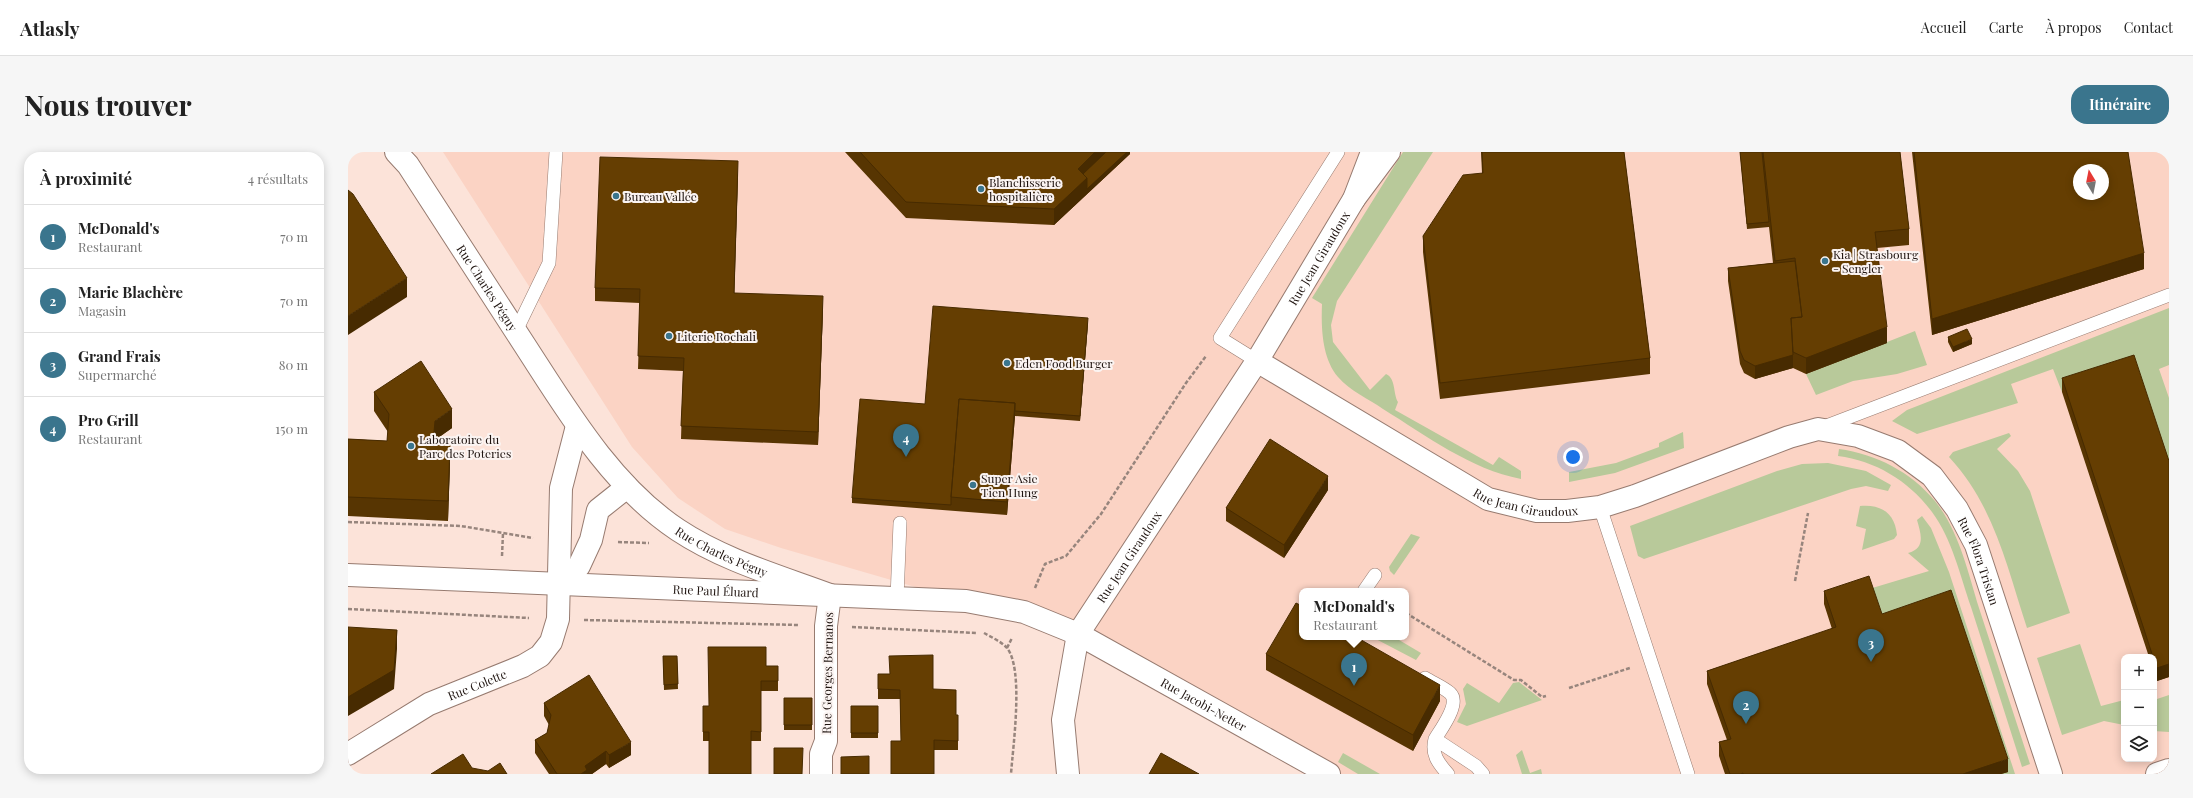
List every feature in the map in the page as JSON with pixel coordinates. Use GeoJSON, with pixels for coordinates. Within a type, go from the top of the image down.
{"type":"FeatureCollection","features":[{"type":"Feature","properties":{"kind":"main road","name":"Rue Charles Péguy"},"geometry":{"type":"LineString","coordinates":[[396,152],[408,165],[577,426],[627,487],[651,511],[679,531],[723,554],[830,595]]}},
{"type":"Feature","properties":{"kind":"main road","name":"Rue Jean Giraudoux"},"geometry":{"type":"LineString","coordinates":[[1068,774],[1063,720],[1078,634],[1256,361],[1354,199],[1372,152]]}},
{"type":"Feature","properties":{"kind":"main road"},"geometry":{"type":"LineString","coordinates":[[1354,199],[1389,152]]}},
{"type":"Feature","properties":{"kind":"main road","name":"Rue Jean Giraudoux"},"geometry":{"type":"LineString","coordinates":[[1256,361],[1488,500],[1538,511],[1567,511],[1600,507],[1635,496],[1789,437],[1818,429]]}},
{"type":"Feature","properties":{"kind":"main road"},"geometry":{"type":"LineString","coordinates":[[560,583],[561,488],[577,426]]}},
{"type":"Feature","properties":{"kind":"main road","name":"Rue Flora Tristan"},"geometry":{"type":"LineString","coordinates":[[1818,429],[1858,436],[1898,451],[1932,476],[1957,509],[1976,545],[2051,774]]}},
{"type":"Feature","properties":{"kind":"main road"},"geometry":{"type":"LineString","coordinates":[[560,583],[579,566],[591,540],[598,510],[627,487]]}},
{"type":"Feature","properties":{"kind":"main road","name":"Rue Paul Éluard"},"geometry":{"type":"LineString","coordinates":[[348,575],[966,601],[1024,612],[1078,634]]}},
{"type":"Feature","properties":{"kind":"main road","name":"Rue Colette"},"geometry":{"type":"LineString","coordinates":[[348,754],[429,704],[523,666],[540,656],[551,642],[558,620],[560,583]]}},
{"type":"Feature","properties":{"kind":"main road","name":"Rue Georges Bernanos"},"geometry":{"type":"LineString","coordinates":[[821,774],[821,754],[826,740],[826,626],[830,595]]}},
{"type":"Feature","properties":{"kind":"main road","name":"Rue Jacobi-Netter"},"geometry":{"type":"LineString","coordinates":[[1078,634],[1329,774]]}},
{"type":"Feature","properties":{"kind":"main road"},"geometry":{"type":"LineString","coordinates":[[2158,774],[2169,770]]}},
{"type":"Feature","properties":{"kind":"lane"},"geometry":{"type":"LineString","coordinates":[[516,331],[549,263],[556,152]]}},
{"type":"Feature","properties":{"kind":"lane"},"geometry":{"type":"LineString","coordinates":[[1256,361],[1220,338],[1338,152]]}},
{"type":"Feature","properties":{"kind":"lane"},"geometry":{"type":"LineString","coordinates":[[1818,429],[2169,295]]}},
{"type":"Feature","properties":{"kind":"lane"},"geometry":{"type":"LineString","coordinates":[[1600,507],[1688,774]]}},
{"type":"Feature","properties":{"kind":"lane"},"geometry":{"type":"LineString","coordinates":[[897,598],[900,523]]}},
{"type":"Feature","properties":{"kind":"lane"},"geometry":{"type":"LineString","coordinates":[[1366,588],[1374,575]]}},
{"type":"Feature","properties":{"kind":"lane"},"geometry":{"type":"LineString","coordinates":[[1412,671],[1452,697],[1453,708],[1435,739],[1433,752],[1448,774]]}},
{"type":"Feature","properties":{"kind":"lane"},"geometry":{"type":"LineString","coordinates":[[1435,739],[1476,766],[1483,774]]}},
{"type":"Feature","properties":{"kind":"path"},"geometry":{"type":"LineString","coordinates":[[1024,612],[1045,564],[1066,556],[1102,514],[1186,383],[1220,338]]}},
{"type":"Feature","properties":{"kind":"path"},"geometry":{"type":"LineString","coordinates":[[1795,581],[1808,513]]}},
{"type":"Feature","properties":{"kind":"path"},"geometry":{"type":"LineString","coordinates":[[348,522],[461,526],[528,538],[560,539]]}},
{"type":"Feature","properties":{"kind":"path"},"geometry":{"type":"LineString","coordinates":[[591,540],[670,544],[679,531]]}},
{"type":"Feature","properties":{"kind":"path"},"geometry":{"type":"LineString","coordinates":[[348,609],[558,620],[826,626],[983,633],[1007,648],[1014,662],[1016,692],[1011,774]]}},
{"type":"Feature","properties":{"kind":"path"},"geometry":{"type":"LineString","coordinates":[[1409,615],[1514,680],[1521,680],[1542,697],[1546,696]]}},
{"type":"Feature","properties":{"kind":"path"},"geometry":{"type":"LineString","coordinates":[[1569,688],[1634,666]]}},
{"type":"Feature","properties":{"kind":"shaded area"},"geometry":{"type":"Polygon","coordinates":[[[443,152],[2169,152],[2169,774],[1323,774],[1078,634],[781,548],[725,529],[678,498],[632,447],[443,152]]]}},
{"type":"Feature","properties":{"kind":"green space"},"geometry":{"type":"Polygon","coordinates":[[[1403,152],[1433,152],[1337,301],[1331,325],[1333,342],[1370,390],[1386,374],[1389,376],[1393,383],[1398,402],[1395,410],[1493,465],[1499,457],[1521,471],[1521,479],[1484,468],[1449,450],[1348,386],[1338,377],[1329,361],[1322,333],[1322,304],[1312,298],[1403,152]]]}},
{"type":"Feature","properties":{"kind":"green space"},"geometry":{"type":"Polygon","coordinates":[[[2169,308],[2169,365],[2159,369],[2169,398],[2169,474],[2062,392],[2053,369],[2011,384],[2018,403],[1917,434],[1892,421],[1907,410],[2169,308]]]}},
{"type":"Feature","properties":{"kind":"green space"},"geometry":{"type":"Polygon","coordinates":[[[1915,331],[1927,365],[1897,374],[1853,381],[1816,395],[1806,374],[1915,331]]]}},
{"type":"Feature","properties":{"kind":"green space"},"geometry":{"type":"Polygon","coordinates":[[[1683,432],[1684,448],[1615,473],[1569,482],[1569,472],[1616,463],[1659,447],[1659,443],[1683,432]]]}},
{"type":"Feature","properties":{"kind":"green space"},"geometry":{"type":"Polygon","coordinates":[[[2009,433],[2011,436],[1997,449],[2018,471],[2030,491],[2070,613],[2027,628],[2005,560],[1988,516],[1977,495],[1949,457],[1953,452],[2009,433]]]}},
{"type":"Feature","properties":{"kind":"green space"},"geometry":{"type":"Polygon","coordinates":[[[1839,449],[1866,455],[1904,473],[1926,491],[1943,513],[1957,539],[1967,566],[1979,608],[2030,764],[2022,767],[1959,570],[1950,545],[1939,523],[1923,501],[1902,482],[1891,474],[1865,462],[1838,456],[1839,449]]]}},
{"type":"Feature","properties":{"kind":"green space"},"geometry":{"type":"Polygon","coordinates":[[[1828,463],[1866,471],[1891,485],[1888,491],[1866,486],[1851,489],[1644,559],[1638,556],[1630,526],[1777,471],[1802,464],[1828,463]]]}},
{"type":"Feature","properties":{"kind":"green space"},"geometry":{"type":"Polygon","coordinates":[[[1860,506],[1880,508],[1886,512],[1896,527],[1897,535],[1894,539],[1862,550],[1866,529],[1856,526],[1860,506]]]}},
{"type":"Feature","properties":{"kind":"green space"},"geometry":{"type":"Polygon","coordinates":[[[1922,516],[1931,528],[1949,572],[2015,774],[2001,774],[1882,627],[1869,589],[1929,571],[1908,553],[1918,548],[1920,544],[1921,535],[1917,520],[1922,516]]]}},
{"type":"Feature","properties":{"kind":"green space"},"geometry":{"type":"Polygon","coordinates":[[[1411,534],[1420,537],[1394,575],[1390,571],[1389,567],[1411,534]]]}},
{"type":"Feature","properties":{"kind":"green space"},"geometry":{"type":"Polygon","coordinates":[[[1378,640],[1399,640],[1421,653],[1416,660],[1378,640]]]}},
{"type":"Feature","properties":{"kind":"green space"},"geometry":{"type":"Polygon","coordinates":[[[2080,644],[2101,706],[2121,701],[2121,724],[2104,721],[2062,735],[2037,658],[2080,644]]]}},
{"type":"Feature","properties":{"kind":"green space"},"geometry":{"type":"Polygon","coordinates":[[[1519,682],[1542,700],[1467,726],[1457,722],[1466,704],[1463,689],[1467,683],[1499,703],[1513,683],[1519,682]]]}},
{"type":"Feature","properties":{"kind":"green space"},"geometry":{"type":"Polygon","coordinates":[[[2169,695],[2169,732],[2157,731],[2157,699],[2169,695]]]}},
{"type":"Feature","properties":{"kind":"green space"},"geometry":{"type":"Polygon","coordinates":[[[1522,750],[1530,773],[1541,769],[1542,774],[1522,774],[1516,755],[1522,750]]]}},
{"type":"Feature","properties":{"kind":"green space"},"geometry":{"type":"Polygon","coordinates":[[[1343,753],[1380,774],[1358,774],[1338,762],[1343,753]]]}},
{"type":"Feature","properties":{"kind":"building","name":"Blanchisserie hospitalière"},"geometry":{"type":"Polygon","coordinates":[[[860,152],[1095,152],[1078,169],[1087,178],[1054,209],[906,202],[860,152]]]}},
{"type":"Feature","properties":{"kind":"building"},"geometry":{"type":"Polygon","coordinates":[[[1106,152],[1127,152],[1087,189],[1087,178],[1083,174],[1106,152]]]}},
{"type":"Feature","properties":{"kind":"building"},"geometry":{"type":"Polygon","coordinates":[[[1482,152],[1624,152],[1650,358],[1440,383],[1423,236],[1463,175],[1483,173],[1482,152]]]}},
{"type":"Feature","properties":{"kind":"building"},"geometry":{"type":"Polygon","coordinates":[[[1740,152],[1762,152],[1769,222],[1747,224],[1740,152]]]}},
{"type":"Feature","properties":{"kind":"building","name":"Kia | Strasbourg - Sengler"},"geometry":{"type":"Polygon","coordinates":[[[1763,152],[1900,152],[1909,229],[1875,232],[1887,327],[1806,358],[1793,352],[1791,318],[1802,317],[1795,258],[1775,261],[1763,152]]]}},
{"type":"Feature","properties":{"kind":"building"},"geometry":{"type":"Polygon","coordinates":[[[1914,152],[2128,152],[2144,253],[1932,319],[1914,152]]]}},
{"type":"Feature","properties":{"kind":"building"},"geometry":{"type":"Polygon","coordinates":[[[600,157],[738,161],[734,293],[823,296],[818,432],[681,426],[684,358],[638,356],[640,289],[595,288],[600,157]]]}},
{"type":"Feature","properties":{"kind":"building"},"geometry":{"type":"Polygon","coordinates":[[[348,190],[353,194],[407,278],[348,316],[348,190]]]}},
{"type":"Feature","properties":{"kind":"building"},"geometry":{"type":"Polygon","coordinates":[[[1795,261],[1802,317],[1791,318],[1793,355],[1755,366],[1744,360],[1740,351],[1728,268],[1795,261]]]}},
{"type":"Feature","properties":{"kind":"building"},"geometry":{"type":"Polygon","coordinates":[[[933,306],[1088,318],[1080,416],[1015,411],[1015,403],[959,399],[951,505],[852,498],[860,399],[925,404],[933,306]]]}},
{"type":"Feature","properties":{"kind":"building"},"geometry":{"type":"Polygon","coordinates":[[[1967,329],[1972,339],[1953,347],[1948,337],[1967,329]]]}},
{"type":"Feature","properties":{"kind":"building"},"geometry":{"type":"Polygon","coordinates":[[[2134,355],[2169,461],[2169,664],[2157,668],[2157,654],[2152,654],[2062,378],[2134,355]]]}},
{"type":"Feature","properties":{"kind":"building","name":"Laboratoire du Parc des Poteries"},"geometry":{"type":"Polygon","coordinates":[[[421,361],[452,409],[435,421],[433,443],[450,444],[448,501],[348,497],[348,439],[387,441],[389,414],[374,392],[421,361]]]}},
{"type":"Feature","properties":{"kind":"building"},"geometry":{"type":"Polygon","coordinates":[[[959,399],[1015,403],[1007,502],[951,497],[959,399]]]}},
{"type":"Feature","properties":{"kind":"building"},"geometry":{"type":"Polygon","coordinates":[[[1270,439],[1328,476],[1284,545],[1226,508],[1270,439]]]}},
{"type":"Feature","properties":{"kind":"building"},"geometry":{"type":"Polygon","coordinates":[[[1869,576],[1882,614],[1951,590],[2008,759],[1963,774],[1730,774],[1719,742],[1731,739],[1707,671],[1836,627],[1824,591],[1869,576]]]}},
{"type":"Feature","properties":{"kind":"building"},"geometry":{"type":"Polygon","coordinates":[[[1296,603],[1299,604],[1299,640],[1361,640],[1440,685],[1413,735],[1266,654],[1296,603]]]}},
{"type":"Feature","properties":{"kind":"building"},"geometry":{"type":"Polygon","coordinates":[[[348,627],[397,630],[394,670],[348,697],[348,627]]]}},
{"type":"Feature","properties":{"kind":"building"},"geometry":{"type":"Polygon","coordinates":[[[708,647],[766,647],[766,666],[778,666],[778,681],[761,681],[761,732],[751,731],[751,774],[709,774],[709,732],[703,732],[703,706],[709,706],[708,647]]]}},
{"type":"Feature","properties":{"kind":"building"},"geometry":{"type":"Polygon","coordinates":[[[933,655],[933,689],[956,690],[958,741],[934,740],[934,774],[891,774],[891,741],[901,741],[900,690],[878,689],[878,674],[890,674],[889,656],[933,655]]]}},
{"type":"Feature","properties":{"kind":"building"},"geometry":{"type":"Polygon","coordinates":[[[663,656],[677,656],[678,684],[664,685],[663,656]]]}},
{"type":"Feature","properties":{"kind":"building"},"geometry":{"type":"Polygon","coordinates":[[[589,675],[631,742],[609,755],[606,751],[585,766],[587,770],[581,774],[557,774],[535,740],[547,733],[551,715],[544,703],[589,675]]]}},
{"type":"Feature","properties":{"kind":"building"},"geometry":{"type":"Polygon","coordinates":[[[784,698],[812,698],[812,725],[784,725],[784,698]]]}},
{"type":"Feature","properties":{"kind":"building"},"geometry":{"type":"Polygon","coordinates":[[[851,706],[878,706],[878,733],[851,733],[851,706]]]}},
{"type":"Feature","properties":{"kind":"building"},"geometry":{"type":"Polygon","coordinates":[[[774,748],[803,748],[802,774],[774,774],[774,748]]]}},
{"type":"Feature","properties":{"kind":"building"},"geometry":{"type":"Polygon","coordinates":[[[1161,753],[1199,774],[1149,774],[1161,753]]]}},
{"type":"Feature","properties":{"kind":"building"},"geometry":{"type":"Polygon","coordinates":[[[463,754],[472,768],[488,771],[500,763],[507,774],[431,774],[463,754]]]}},
{"type":"Feature","properties":{"kind":"building"},"geometry":{"type":"Polygon","coordinates":[[[869,756],[869,774],[841,774],[841,757],[869,756]]]}},
{"type":"Feature","properties":{"kind":"place","name":"Blanchisserie hospitalière"},"geometry":{"type":"Point","coordinates":[981,189]}},
{"type":"Feature","properties":{"kind":"place","name":"Bureau Vallée"},"geometry":{"type":"Point","coordinates":[616,196]}},
{"type":"Feature","properties":{"kind":"place","name":"Kia | Strasbourg - Sengler"},"geometry":{"type":"Point","coordinates":[1825,261]}},
{"type":"Feature","properties":{"kind":"place","name":"Literie Rochali"},"geometry":{"type":"Point","coordinates":[669,336]}},
{"type":"Feature","properties":{"kind":"place","name":"Eden Food Burger"},"geometry":{"type":"Point","coordinates":[1007,363]}},
{"type":"Feature","properties":{"kind":"place","name":"Laboratoire du Parc des Poteries"},"geometry":{"type":"Point","coordinates":[411,446]}},
{"type":"Feature","properties":{"kind":"place","name":"Pro Grill"},"geometry":{"type":"Point","coordinates":[906,457]}},
{"type":"Feature","properties":{"kind":"place","name":"Super Asie Tien Hung"},"geometry":{"type":"Point","coordinates":[973,485]}},
{"type":"Feature","properties":{"kind":"place","name":"Grand Frais"},"geometry":{"type":"Point","coordinates":[1871,662]}},
{"type":"Feature","properties":{"kind":"place","name":"McDonald's"},"geometry":{"type":"Point","coordinates":[1354,686]}},
{"type":"Feature","properties":{"kind":"place","name":"Marie Blachère"},"geometry":{"type":"Point","coordinates":[1746,724]}}]}
